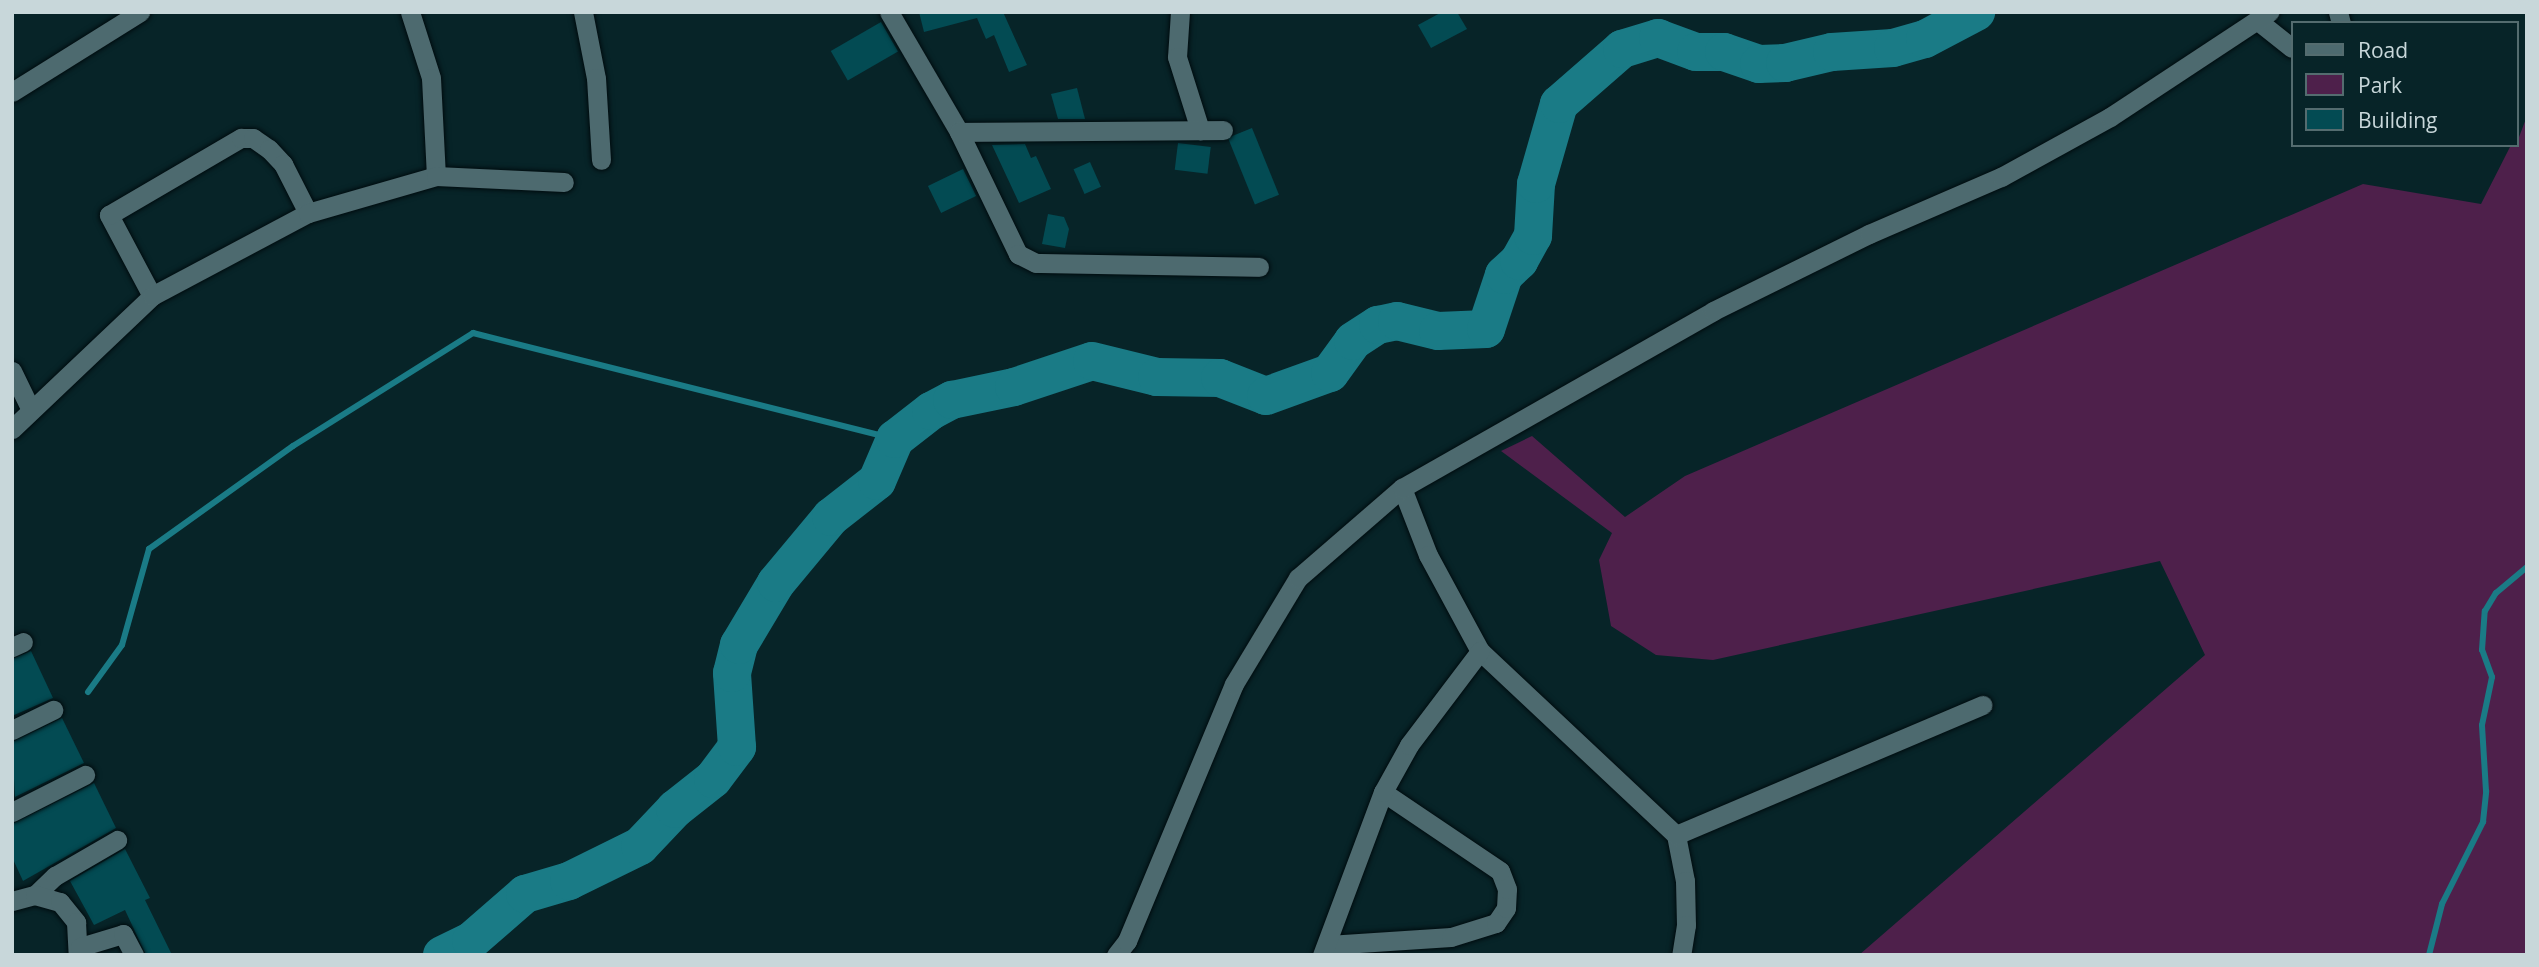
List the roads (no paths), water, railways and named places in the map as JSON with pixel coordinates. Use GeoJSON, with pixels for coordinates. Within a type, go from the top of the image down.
{"type":"FeatureCollection","features":[{"type":"Feature","properties":{"kind":"street"},"geometry":{"type":"LineString","coordinates":[[12,92],[139,12]]}},
{"type":"Feature","properties":{"kind":"street"},"geometry":{"type":"LineString","coordinates":[[410,12],[431,78],[436,176]]}},
{"type":"Feature","properties":{"kind":"street"},"geometry":{"type":"LineString","coordinates":[[583,12],[596,78],[601,160]]}},
{"type":"Feature","properties":{"kind":"street"},"geometry":{"type":"LineString","coordinates":[[888,12],[959,132],[1018,254],[1036,263],[1259,267]]}},
{"type":"Feature","properties":{"kind":"street"},"geometry":{"type":"LineString","coordinates":[[1180,12],[1177,57],[1200,130]]}},
{"type":"Feature","properties":{"kind":"street"},"geometry":{"type":"LineString","coordinates":[[1116,955],[1127,941],[1234,684],[1298,578],[1402,488],[1713,311],[1869,234],[2001,177],[2110,117],[2264,17],[2290,46]]}},
{"type":"Feature","properties":{"kind":"street"},"geometry":{"type":"LineString","coordinates":[[959,132],[1223,130]]}},
{"type":"Feature","properties":{"kind":"street"},"geometry":{"type":"LineString","coordinates":[[152,296],[109,215],[241,138],[253,138],[269,149],[283,164],[308,213]]}},
{"type":"Feature","properties":{"kind":"street"},"geometry":{"type":"LineString","coordinates":[[12,429],[30,408],[152,296],[308,213],[436,176],[564,182]]}},
{"type":"Feature","properties":{"kind":"street"},"geometry":{"type":"LineString","coordinates":[[12,371],[30,408]]}},
{"type":"Feature","properties":{"kind":"street"},"geometry":{"type":"LineString","coordinates":[[1402,488],[1427,555],[1480,651],[1676,835],[1685,892],[1681,955]]}},
{"type":"Feature","properties":{"kind":"street"},"geometry":{"type":"LineString","coordinates":[[1383,792],[1500,871],[1507,889],[1506,908],[1496,923],[1451,937],[1325,950],[1383,792],[1409,745],[1480,651]]}},
{"type":"Feature","properties":{"kind":"street"},"geometry":{"type":"LineString","coordinates":[[1676,835],[1983,705]]}},
{"type":"Feature","properties":{"kind":"street"},"geometry":{"type":"LineString","coordinates":[[12,730],[53,710]]}},
{"type":"Feature","properties":{"kind":"street"},"geometry":{"type":"LineString","coordinates":[[12,812],[85,775]]}},
{"type":"Feature","properties":{"kind":"street"},"geometry":{"type":"LineString","coordinates":[[12,901],[36,895],[55,876],[117,840]]}},
{"type":"Feature","properties":{"kind":"street"},"geometry":{"type":"LineString","coordinates":[[36,895],[69,911],[80,934],[79,951],[123,934],[134,955]]}},
{"type":"Feature","properties":{"kind":"waterway"},"geometry":{"type":"LineString","coordinates":[[442,955],[471,941],[525,894],[569,881],[640,846],[675,809],[713,779],[737,747],[732,673],[739,645],[776,583],[831,517],[877,481],[895,439],[931,411],[952,400],[1014,387],[1092,361],[1157,377],[1220,378],[1266,396],[1330,373],[1353,341],[1378,325],[1397,321],[1438,331],[1486,329],[1504,275],[1519,261],[1533,236],[1536,184],[1559,104],[1622,49],[1658,38],[1696,52],[1724,52],[1759,64],[1785,63],[1832,52],[1893,48],[1925,39],[1976,12]]}},
{"type":"Feature","properties":{"kind":"waterway"},"geometry":{"type":"LineString","coordinates":[[88,692],[122,645],[149,549],[293,446],[473,333],[895,439]]}},
{"type":"Feature","properties":{"kind":"waterway"},"geometry":{"type":"LineString","coordinates":[[2429,955],[2442,904],[2483,822],[2486,791],[2482,725],[2492,677],[2482,650],[2485,611],[2496,593],[2527,567]]}}]}
